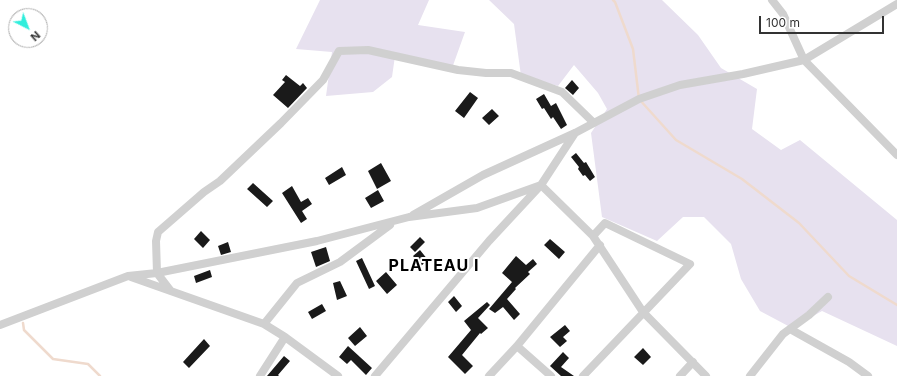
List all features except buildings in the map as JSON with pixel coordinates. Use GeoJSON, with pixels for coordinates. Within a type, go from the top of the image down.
{"type":"FeatureCollection","features":[{"type":"Feature","properties":{"kind":"street"},"geometry":{"type":"LineString","coordinates":[[772,0],[783,14],[804,60],[897,155]]}},
{"type":"Feature","properties":{"kind":"street"},"geometry":{"type":"LineString","coordinates":[[409,217],[483,175],[594,123],[639,99],[680,85],[743,74],[804,60],[897,4]]}},
{"type":"Feature","properties":{"kind":"street"},"geometry":{"type":"LineString","coordinates":[[170,290],[157,273],[156,241],[158,232],[204,192],[220,181],[281,123],[323,80],[339,51],[368,50],[458,70],[486,73],[511,73],[562,92],[594,123]]}},
{"type":"Feature","properties":{"kind":"street"},"geometry":{"type":"LineString","coordinates":[[375,376],[489,241],[541,185],[575,132]]}},
{"type":"Feature","properties":{"kind":"street"},"geometry":{"type":"LineString","coordinates":[[0,325],[128,276],[157,273],[317,241],[409,217],[477,208],[541,185]]}},
{"type":"Feature","properties":{"kind":"street"},"geometry":{"type":"LineString","coordinates":[[541,185],[593,236],[643,312],[706,376]]}},
{"type":"Feature","properties":{"kind":"street"},"geometry":{"type":"LineString","coordinates":[[264,324],[297,282],[340,262],[394,222]]}},
{"type":"Feature","properties":{"kind":"street"},"geometry":{"type":"LineString","coordinates":[[583,376],[690,264],[605,223],[593,236]]}},
{"type":"Feature","properties":{"kind":"street"},"geometry":{"type":"LineString","coordinates":[[489,376],[517,346],[600,245]]}},
{"type":"Feature","properties":{"kind":"street"},"geometry":{"type":"LineString","coordinates":[[128,276],[264,324],[285,337],[338,376]]}},
{"type":"Feature","properties":{"kind":"street"},"geometry":{"type":"LineString","coordinates":[[750,376],[762,358],[790,329],[809,315],[828,297]]}},
{"type":"Feature","properties":{"kind":"street"},"geometry":{"type":"LineString","coordinates":[[790,329],[849,362],[868,376]]}},
{"type":"Feature","properties":{"kind":"street"},"geometry":{"type":"LineString","coordinates":[[260,376],[285,337]]}},
{"type":"Feature","properties":{"kind":"street"},"geometry":{"type":"LineString","coordinates":[[517,346],[551,376]]}},
{"type":"Feature","properties":{"kind":"street"},"geometry":{"type":"LineString","coordinates":[[680,376],[693,362]]}},
{"type":"Feature","properties":{"kind":"shaded area"},"geometry":{"type":"Polygon","coordinates":[[[320,0],[429,0],[418,25],[465,32],[451,71],[395,56],[392,77],[373,92],[326,96],[332,52],[296,49],[320,0]]]}},
{"type":"Feature","properties":{"kind":"shaded area"},"geometry":{"type":"Polygon","coordinates":[[[489,0],[662,0],[698,35],[721,68],[757,89],[752,129],[781,150],[800,140],[897,220],[897,346],[822,311],[792,328],[760,311],[741,279],[731,244],[704,217],[683,217],[657,241],[602,217],[591,133],[607,109],[598,93],[574,65],[558,86],[521,76],[514,24],[489,0]]]}},
{"type":"Feature","properties":{"kind":"waterway"},"geometry":{"type":"LineString","coordinates":[[613,0],[633,49],[639,99],[676,140],[742,179],[799,223],[849,276],[897,305]]}},
{"type":"Feature","properties":{"kind":"waterway"},"geometry":{"type":"LineString","coordinates":[[23,323],[24,330],[53,359],[88,364],[100,376]]}},
{"type":"Feature","properties":{"kind":"district","name":"PLATEAU I"},"geometry":{"type":"Point","coordinates":[434,266]}}]}
